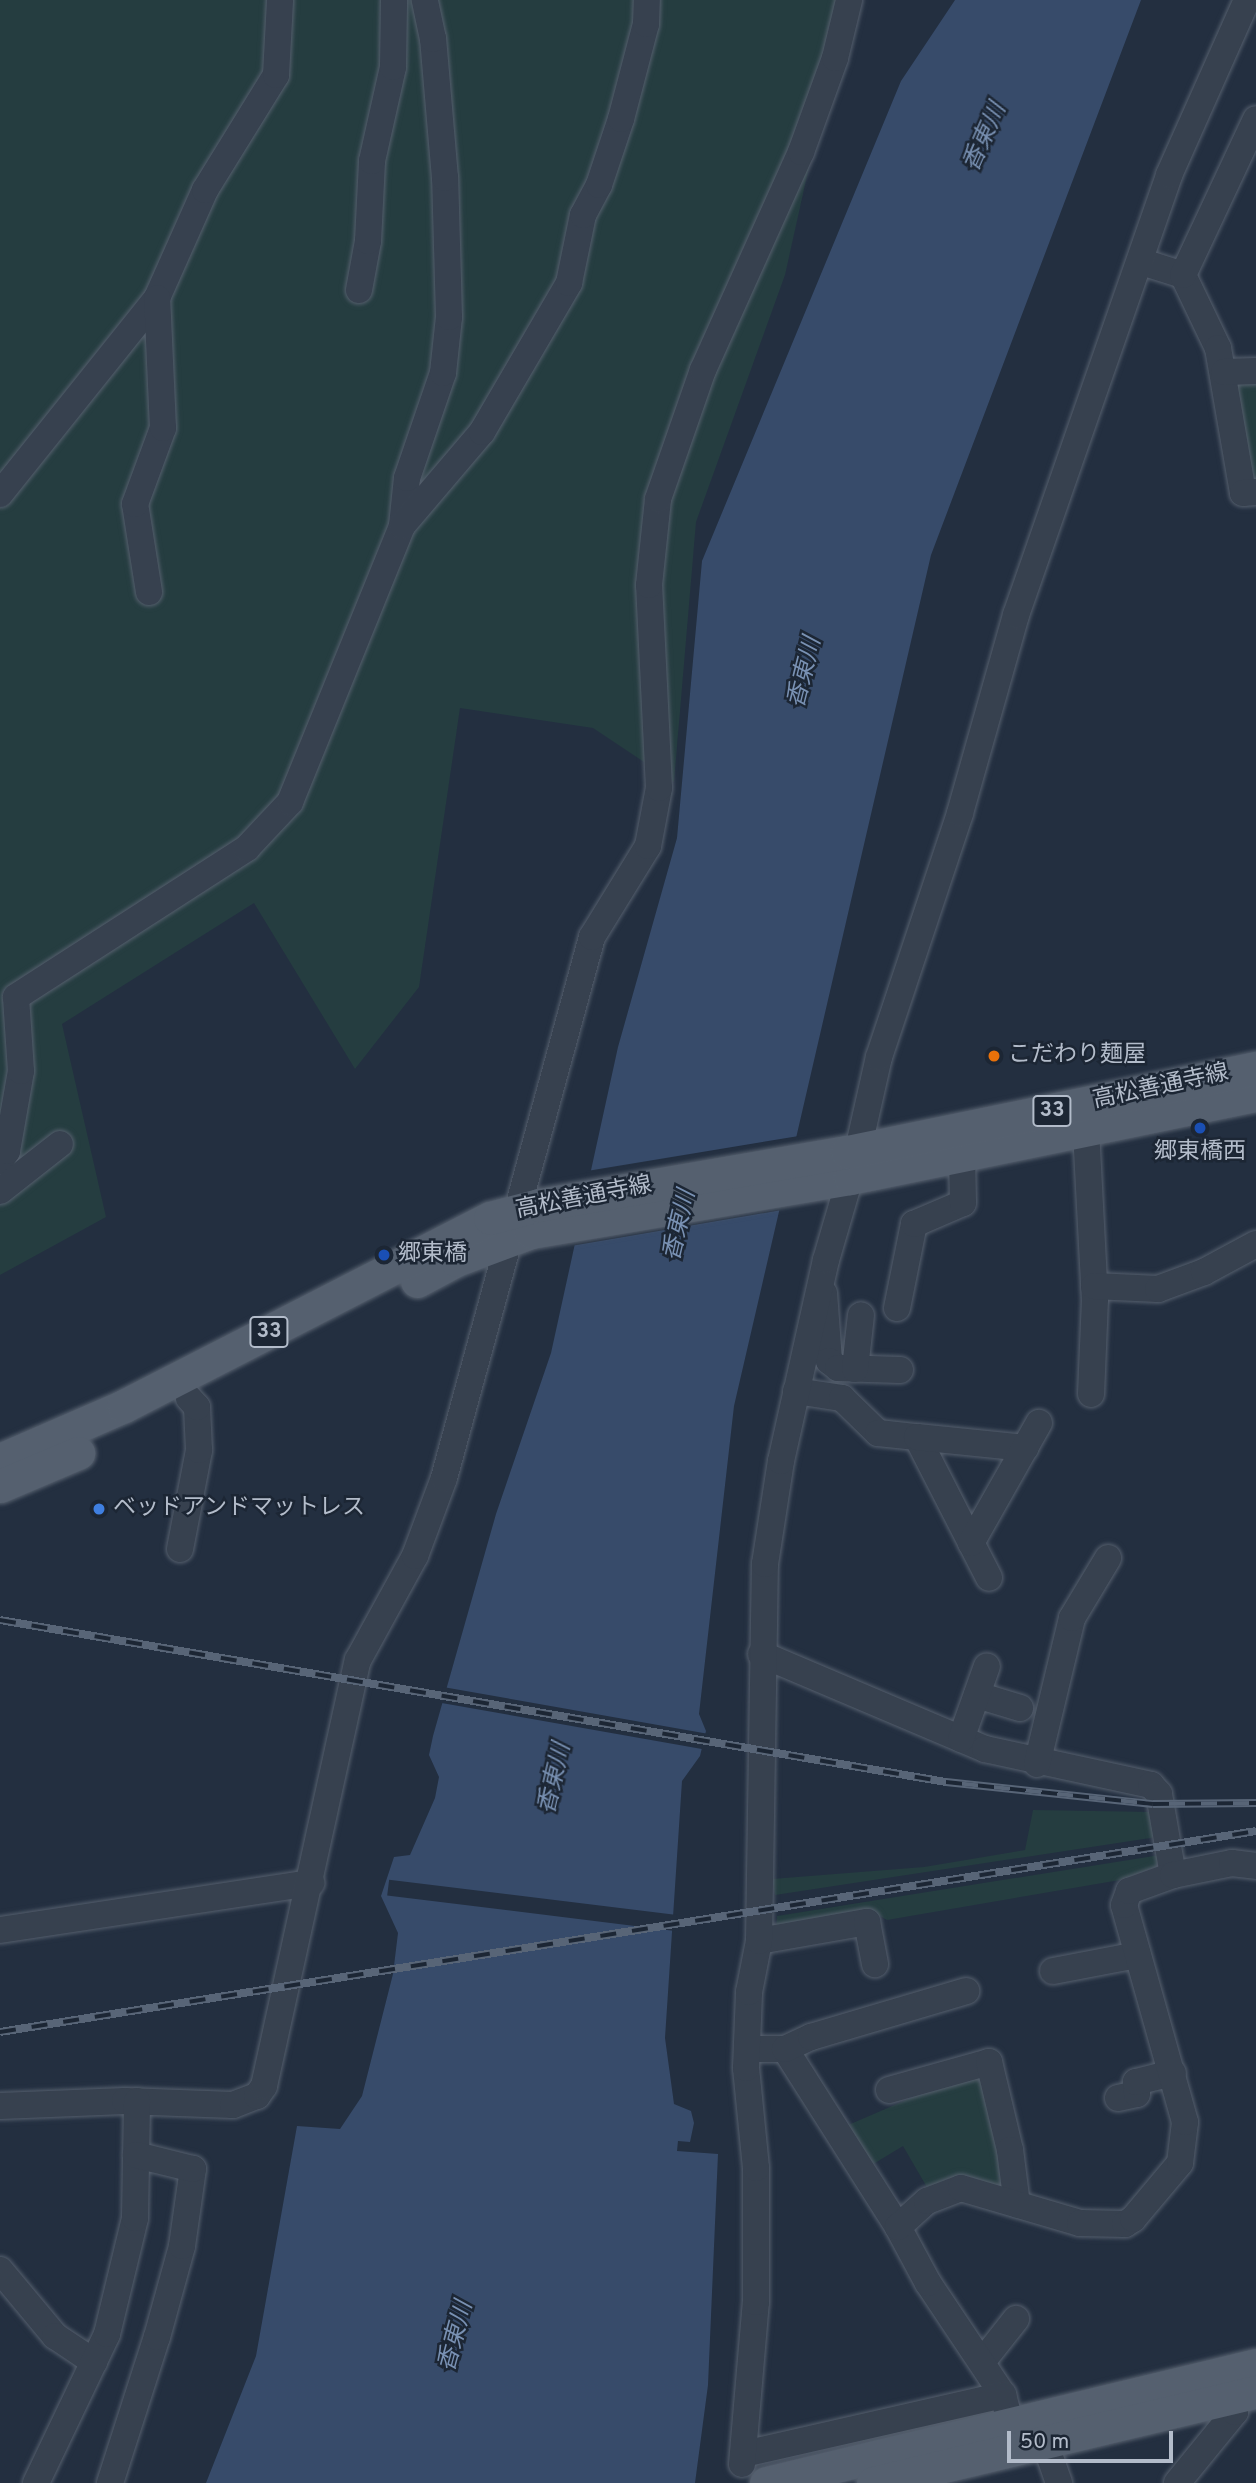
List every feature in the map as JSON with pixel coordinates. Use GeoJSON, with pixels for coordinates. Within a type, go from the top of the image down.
{"type":"FeatureCollection","features":[{"type":"Feature","properties":{"kind":"main road","name":"高松善通寺線"},"geometry":{"type":"LineString","coordinates":[[0,1460],[124,1406],[470,1227],[525,1222],[849,1165],[1256,1068]]}},
{"type":"Feature","properties":{"kind":"main road","name":"高松善通寺線"},"geometry":{"type":"LineString","coordinates":[[849,1165],[962,1156],[1256,1095]]}},
{"type":"Feature","properties":{"kind":"main road","name":"高松善通寺線"},"geometry":{"type":"LineString","coordinates":[[0,1486],[189,1398],[525,1222]]}},
{"type":"Feature","properties":{"kind":"main road"},"geometry":{"type":"LineString","coordinates":[[751,2467],[1022,2426],[1242,2382]]}},
{"type":"Feature","properties":{"kind":"main road"},"geometry":{"type":"LineString","coordinates":[[873,2483],[1022,2426]]}},
{"type":"Feature","properties":{"kind":"street"},"geometry":{"type":"LineString","coordinates":[[0,494],[157,298],[205,190],[276,75],[281,0]]}},
{"type":"Feature","properties":{"kind":"street"},"geometry":{"type":"LineString","coordinates":[[359,290],[368,241],[372,160],[393,67],[394,0]]}},
{"type":"Feature","properties":{"kind":"street"},"geometry":{"type":"LineString","coordinates":[[0,1161],[7,1152],[21,1072],[16,997],[247,848],[290,802],[402,526],[407,478],[443,373],[449,317],[444,164],[433,39],[425,0]]}},
{"type":"Feature","properties":{"kind":"street"},"geometry":{"type":"LineString","coordinates":[[402,526],[482,432],[569,283],[583,215],[599,185],[621,119],[646,24],[647,0]]}},
{"type":"Feature","properties":{"kind":"street"},"geometry":{"type":"LineString","coordinates":[[0,2106],[137,2101],[233,2105],[257,2096],[268,2074],[358,1660],[426,1530],[525,1222],[592,937],[633,877],[653,822],[659,788],[649,585],[658,499],[703,369],[801,152],[835,58],[849,0]]}},
{"type":"Feature","properties":{"kind":"street"},"geometry":{"type":"LineString","coordinates":[[751,2467],[756,2302],[756,2168],[747,2049],[749,1992],[759,1941],[761,1654],[765,1564],[796,1391],[849,1165],[879,1057],[960,813],[1016,615],[1142,262],[1169,175],[1247,0]]}},
{"type":"Feature","properties":{"kind":"street"},"geometry":{"type":"LineString","coordinates":[[1183,275],[1256,119]]}},
{"type":"Feature","properties":{"kind":"street"},"geometry":{"type":"LineString","coordinates":[[1142,262],[1183,275],[1218,348],[1243,493],[1256,492]]}},
{"type":"Feature","properties":{"kind":"street"},"geometry":{"type":"LineString","coordinates":[[149,592],[135,504],[163,428],[157,298]]}},
{"type":"Feature","properties":{"kind":"street"},"geometry":{"type":"LineString","coordinates":[[1224,372],[1256,370]]}},
{"type":"Feature","properties":{"kind":"street"},"geometry":{"type":"LineString","coordinates":[[1086,1130],[1094,1286],[1091,1394]]}},
{"type":"Feature","properties":{"kind":"street"},"geometry":{"type":"LineString","coordinates":[[0,1191],[60,1144]]}},
{"type":"Feature","properties":{"kind":"street"},"geometry":{"type":"LineString","coordinates":[[897,1308],[914,1224],[963,1203],[962,1156]]}},
{"type":"Feature","properties":{"kind":"street"},"geometry":{"type":"LineString","coordinates":[[1094,1286],[1158,1289],[1204,1272],[1256,1244]]}},
{"type":"Feature","properties":{"kind":"street"},"geometry":{"type":"LineString","coordinates":[[822,1278],[829,1361],[838,1368],[900,1370]]}},
{"type":"Feature","properties":{"kind":"street"},"geometry":{"type":"LineString","coordinates":[[855,1369],[861,1315]]}},
{"type":"Feature","properties":{"kind":"street"},"geometry":{"type":"LineString","coordinates":[[796,1391],[842,1398],[878,1433],[1025,1448]]}},
{"type":"Feature","properties":{"kind":"street"},"geometry":{"type":"LineString","coordinates":[[180,1549],[199,1450],[197,1407],[189,1398]]}},
{"type":"Feature","properties":{"kind":"street"},"geometry":{"type":"LineString","coordinates":[[971,1543],[1039,1423]]}},
{"type":"Feature","properties":{"kind":"street"},"geometry":{"type":"LineString","coordinates":[[917,1437],[989,1578]]}},
{"type":"Feature","properties":{"kind":"street"},"geometry":{"type":"LineString","coordinates":[[1037,1763],[1072,1618],[1108,1558]]}},
{"type":"Feature","properties":{"kind":"street"},"geometry":{"type":"LineString","coordinates":[[761,1654],[961,1739],[1037,1763],[1152,1785],[1159,1794],[1173,1875]]}},
{"type":"Feature","properties":{"kind":"street"},"geometry":{"type":"LineString","coordinates":[[961,1739],[987,1666]]}},
{"type":"Feature","properties":{"kind":"street"},"geometry":{"type":"LineString","coordinates":[[977,1695],[1020,1708]]}},
{"type":"Feature","properties":{"kind":"street"},"geometry":{"type":"LineString","coordinates":[[898,2227],[927,2201],[961,2188],[1080,2223],[1125,2224],[1133,2219],[1180,2163],[1185,2122],[1124,1905],[1129,1891],[1173,1875],[1232,1863],[1256,1866]]}},
{"type":"Feature","properties":{"kind":"street"},"geometry":{"type":"LineString","coordinates":[[0,1930],[311,1883]]}},
{"type":"Feature","properties":{"kind":"street"},"geometry":{"type":"LineString","coordinates":[[759,1941],[867,1923],[875,1964]]}},
{"type":"Feature","properties":{"kind":"street"},"geometry":{"type":"LineString","coordinates":[[1053,1971],[1137,1955]]}},
{"type":"Feature","properties":{"kind":"street"},"geometry":{"type":"LineString","coordinates":[[747,2049],[785,2049],[811,2037],[966,1991]]}},
{"type":"Feature","properties":{"kind":"street"},"geometry":{"type":"LineString","coordinates":[[785,2049],[898,2227],[928,2283],[1059,2483]]}},
{"type":"Feature","properties":{"kind":"street"},"geometry":{"type":"LineString","coordinates":[[889,2090],[989,2062],[1010,2150],[1017,2205]]}},
{"type":"Feature","properties":{"kind":"street"},"geometry":{"type":"LineString","coordinates":[[1118,2098],[1137,2094],[1136,2081],[1173,2073]]}},
{"type":"Feature","properties":{"kind":"street"},"geometry":{"type":"LineString","coordinates":[[36,2483],[107,2334],[135,2218],[137,2101]]}},
{"type":"Feature","properties":{"kind":"street"},"geometry":{"type":"LineString","coordinates":[[110,2483],[158,2337],[181,2246],[193,2169],[136,2155]]}},
{"type":"Feature","properties":{"kind":"street"},"geometry":{"type":"LineString","coordinates":[[0,2270],[55,2336],[94,2362]]}},
{"type":"Feature","properties":{"kind":"street"},"geometry":{"type":"LineString","coordinates":[[982,2362],[1016,2319]]}},
{"type":"Feature","properties":{"kind":"street"},"geometry":{"type":"LineString","coordinates":[[1177,2483],[1235,2412],[1242,2382]]}},
{"type":"Feature","properties":{"kind":"green space"},"geometry":{"type":"Polygon","coordinates":[[[0,0],[846,0],[785,275],[696,522],[674,782],[593,728],[460,708],[419,987],[355,1069],[254,903],[62,1024],[106,1217],[0,1275],[0,0]]]}},
{"type":"Feature","properties":{"kind":"green space"},"geometry":{"type":"Polygon","coordinates":[[[1256,378],[1256,484],[1251,484],[1234,379],[1256,378]]]}},
{"type":"Feature","properties":{"kind":"green space"},"geometry":{"type":"Polygon","coordinates":[[[1033,1810],[1153,1812],[1157,1837],[775,1895],[772,1879],[924,1867],[1025,1850],[1033,1810]]]}},
{"type":"Feature","properties":{"kind":"green space"},"geometry":{"type":"Polygon","coordinates":[[[1160,1855],[1156,1867],[1120,1880],[887,1920],[880,1916],[776,1932],[777,1916],[1160,1855]]]}},
{"type":"Feature","properties":{"kind":"green space"},"geometry":{"type":"Polygon","coordinates":[[[985,2066],[1012,2196],[928,2189],[903,2146],[865,2169],[839,2129],[985,2066]]]}},
{"type":"Feature","properties":{"kind":"water","name":"香東川"},"geometry":{"type":"Polygon","coordinates":[[[955,0],[1141,0],[931,555],[734,1406],[699,1714],[706,1731],[700,1756],[682,1781],[665,2038],[674,2104],[691,2111],[694,2123],[690,2142],[678,2141],[677,2151],[718,2154],[708,2385],[695,2483],[206,2483],[256,2356],[297,2126],[340,2129],[362,2096],[393,1974],[398,1933],[381,1896],[394,1857],[410,1855],[435,1798],[439,1777],[429,1755],[433,1736],[496,1514],[551,1353],[618,1047],[677,838],[702,561],[901,81],[955,0]]]}},
{"type":"Feature","properties":{"kind":"pier"},"geometry":{"type":"Polygon","coordinates":[[[799,1136],[782,1210],[571,1246],[587,1171],[799,1136]]]}},
{"type":"Feature","properties":{"kind":"pier"},"geometry":{"type":"Polygon","coordinates":[[[443,1687],[709,1734],[706,1750],[440,1703],[443,1687]]]}},
{"type":"Feature","properties":{"kind":"pier"},"geometry":{"type":"Polygon","coordinates":[[[389,1880],[677,1915],[675,1931],[387,1896],[389,1880]]]}},
{"type":"Feature","properties":{"kind":"railway"},"geometry":{"type":"LineString","coordinates":[[0,1620],[946,1782],[1153,1804],[1256,1803]]}},
{"type":"Feature","properties":{"kind":"railway"},"geometry":{"type":"LineString","coordinates":[[0,2032],[1256,1831]]}},
{"type":"Feature","properties":{"kind":"place","name":"こだわり麺屋"},"geometry":{"type":"Point","coordinates":[994,1056]}},
{"type":"Feature","properties":{"kind":"place","name":"郷東橋西"},"geometry":{"type":"Point","coordinates":[1200,1128]}},
{"type":"Feature","properties":{"kind":"place","name":"郷東橋"},"geometry":{"type":"Point","coordinates":[384,1255]}},
{"type":"Feature","properties":{"kind":"place","name":"ベッドアンドマットレス"},"geometry":{"type":"Point","coordinates":[99,1509]}}]}
